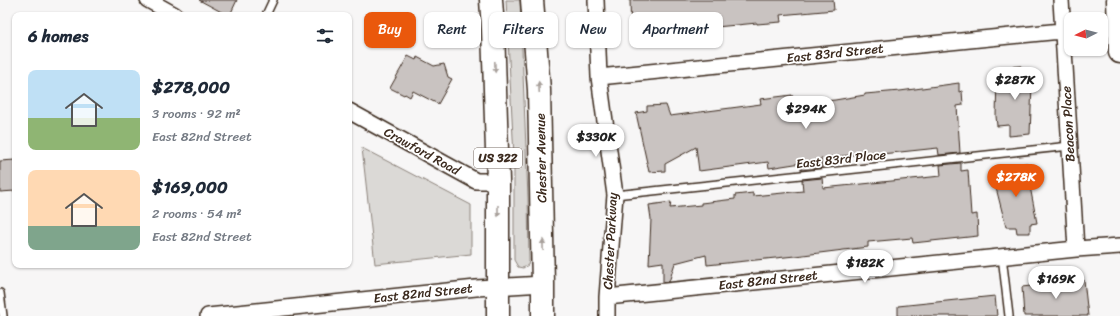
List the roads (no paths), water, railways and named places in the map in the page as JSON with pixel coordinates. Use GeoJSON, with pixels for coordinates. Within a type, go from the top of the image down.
{"type":"FeatureCollection","features":[{"type":"Feature","properties":{"kind":"main road","name":"US 322"},"geometry":{"type":"LineString","coordinates":[[491,0],[498,181],[498,316]]}},
{"type":"Feature","properties":{"kind":"main road","name":"Chester Avenue"},"geometry":{"type":"LineString","coordinates":[[532,0],[539,90],[543,284],[542,316]]}},
{"type":"Feature","properties":{"kind":"main road"},"geometry":{"type":"LineString","coordinates":[[1118,0],[1110,28],[1120,52]]}},
{"type":"Feature","properties":{"kind":"street"},"geometry":{"type":"LineString","coordinates":[[148,0],[170,12]]}},
{"type":"Feature","properties":{"kind":"street","name":"Chester Parkway"},"geometry":{"type":"LineString","coordinates":[[596,0],[599,77],[615,195],[607,297],[607,316]]}},
{"type":"Feature","properties":{"kind":"street","name":"Beacon Place"},"geometry":{"type":"LineString","coordinates":[[1061,0],[1064,16]]}},
{"type":"Feature","properties":{"kind":"street","name":"East 83rd Street"},"geometry":{"type":"LineString","coordinates":[[599,77],[1064,31]]}},
{"type":"Feature","properties":{"kind":"street","name":"Beacon Place"},"geometry":{"type":"LineString","coordinates":[[1068,56],[1070,146],[1076,249]]}},
{"type":"Feature","properties":{"kind":"street","name":"Crawford Road"},"geometry":{"type":"LineString","coordinates":[[352,113],[476,181],[498,181]]}},
{"type":"Feature","properties":{"kind":"street","name":"East 82nd Street"},"geometry":{"type":"LineString","coordinates":[[607,297],[1002,256],[1120,246]]}},
{"type":"Feature","properties":{"kind":"street","name":"East 82nd Street"},"geometry":{"type":"LineString","coordinates":[[208,316],[498,286],[543,284]]}},
{"type":"Feature","properties":{"kind":"lane"},"geometry":{"type":"LineString","coordinates":[[267,12],[273,0]]}},
{"type":"Feature","properties":{"kind":"lane","name":"East 83rd Place"},"geometry":{"type":"LineString","coordinates":[[615,195],[1070,146]]}},
{"type":"Feature","properties":{"kind":"lane"},"geometry":{"type":"LineString","coordinates":[[1002,256],[1009,316]]}},
{"type":"Feature","properties":{"kind":"lane"},"geometry":{"type":"LineString","coordinates":[[0,293],[2,316]]}}]}
